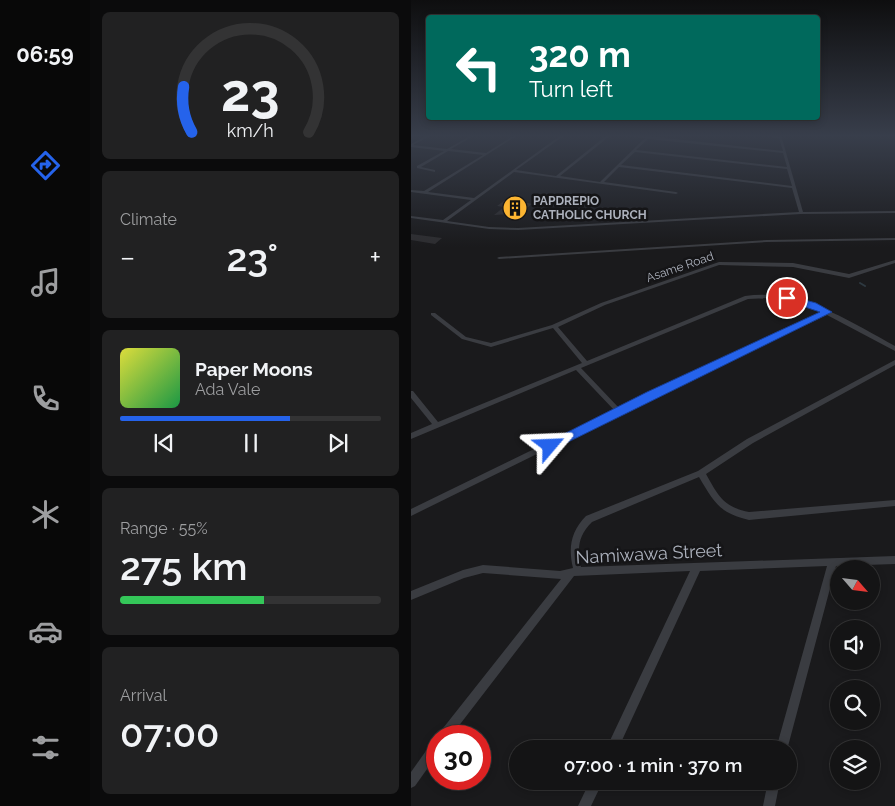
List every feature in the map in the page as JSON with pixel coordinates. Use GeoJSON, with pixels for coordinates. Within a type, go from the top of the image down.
{"type":"FeatureCollection","features":[{"type":"Feature","properties":{"kind":"street"},"geometry":{"type":"LineString","coordinates":[[425,193],[457,173]]}},
{"type":"Feature","properties":{"kind":"street"},"geometry":{"type":"LineString","coordinates":[[443,222],[510,173]]}},
{"type":"Feature","properties":{"kind":"street"},"geometry":{"type":"LineString","coordinates":[[524,173],[676,193]]}},
{"type":"Feature","properties":{"kind":"street"},"geometry":{"type":"LineString","coordinates":[[557,177],[562,173]]}},
{"type":"Feature","properties":{"kind":"street"},"geometry":{"type":"LineString","coordinates":[[602,182],[613,173]]}},
{"type":"Feature","properties":{"kind":"street"},"geometry":{"type":"LineString","coordinates":[[675,173],[794,187]]}},
{"type":"Feature","properties":{"kind":"street"},"geometry":{"type":"LineString","coordinates":[[790,173],[801,214]]}},
{"type":"Feature","properties":{"kind":"street"},"geometry":{"type":"LineString","coordinates":[[411,191],[473,199]]}},
{"type":"Feature","properties":{"kind":"street"},"geometry":{"type":"LineString","coordinates":[[411,217],[498,229],[532,229],[801,214],[895,212]]}},
{"type":"Feature","properties":{"kind":"street"},"geometry":{"type":"LineString","coordinates":[[499,258],[767,241],[895,239]]}},
{"type":"Feature","properties":{"kind":"street","name":"Asame Road"},"geometry":{"type":"LineString","coordinates":[[433,314],[464,338],[491,345],[555,326],[603,304],[719,263],[793,265],[849,276],[895,261]]}},
{"type":"Feature","properties":{"kind":"street"},"geometry":{"type":"LineString","coordinates":[[411,436],[747,297],[787,298],[813,304],[895,349]]}},
{"type":"Feature","properties":{"kind":"street"},"geometry":{"type":"LineString","coordinates":[[411,513],[828,312]]}},
{"type":"Feature","properties":{"kind":"street"},"geometry":{"type":"LineString","coordinates":[[555,326],[585,363]]}},
{"type":"Feature","properties":{"kind":"street"},"geometry":{"type":"LineString","coordinates":[[453,725],[575,572],[574,543],[578,530],[589,518],[701,473],[750,441],[894,363]]}},
{"type":"Feature","properties":{"kind":"street"},"geometry":{"type":"LineString","coordinates":[[577,367],[619,412]]}},
{"type":"Feature","properties":{"kind":"street"},"geometry":{"type":"LineString","coordinates":[[411,393],[437,425]]}},
{"type":"Feature","properties":{"kind":"street"},"geometry":{"type":"LineString","coordinates":[[701,473],[721,505],[737,514],[749,516],[895,503]]}},
{"type":"Feature","properties":{"kind":"street","name":"Namiwawa Street"},"geometry":{"type":"LineString","coordinates":[[880,561],[895,560]]}},
{"type":"Feature","properties":{"kind":"street","name":"Namiwawa Street"},"geometry":{"type":"LineString","coordinates":[[411,596],[463,574],[483,569],[560,575],[575,572],[697,567],[830,564]]}},
{"type":"Feature","properties":{"kind":"street"},"geometry":{"type":"LineString","coordinates":[[617,740],[697,567]]}},
{"type":"Feature","properties":{"kind":"street"},"geometry":{"type":"LineString","coordinates":[[784,740],[830,568]]}},
{"type":"Feature","properties":{"kind":"street"},"geometry":{"type":"LineString","coordinates":[[411,782],[426,761]]}},
{"type":"Feature","properties":{"kind":"street"},"geometry":{"type":"LineString","coordinates":[[584,806],[592,790]]}},
{"type":"Feature","properties":{"kind":"street"},"geometry":{"type":"LineString","coordinates":[[769,806],[772,790]]}},
{"type":"Feature","properties":{"kind":"building","name":"PAPDREPIO CATHOLIC CHURCH"},"geometry":{"type":"Polygon","coordinates":[[[505,200],[516,200],[532,204],[523,211],[516,209],[510,214],[494,215],[504,207],[497,206],[505,200]]]}},
{"type":"Feature","properties":{"kind":"building"},"geometry":{"type":"Polygon","coordinates":[[[411,234],[442,238],[435,244],[411,240],[411,234]]]}},
{"type":"Feature","properties":{"kind":"waterway"},"geometry":{"type":"LineString","coordinates":[[860,283],[865,286]]}},
{"type":"Feature","properties":{"kind":"place","name":"PAPDREPIO CATHOLIC CHURCH"},"geometry":{"type":"Point","coordinates":[515,208]}},
{"type":"Feature","properties":{"kind":"route"},"geometry":{"type":"LineString","coordinates":[[550,446],[651,395],[828,312],[813,304],[787,298]]}}]}
